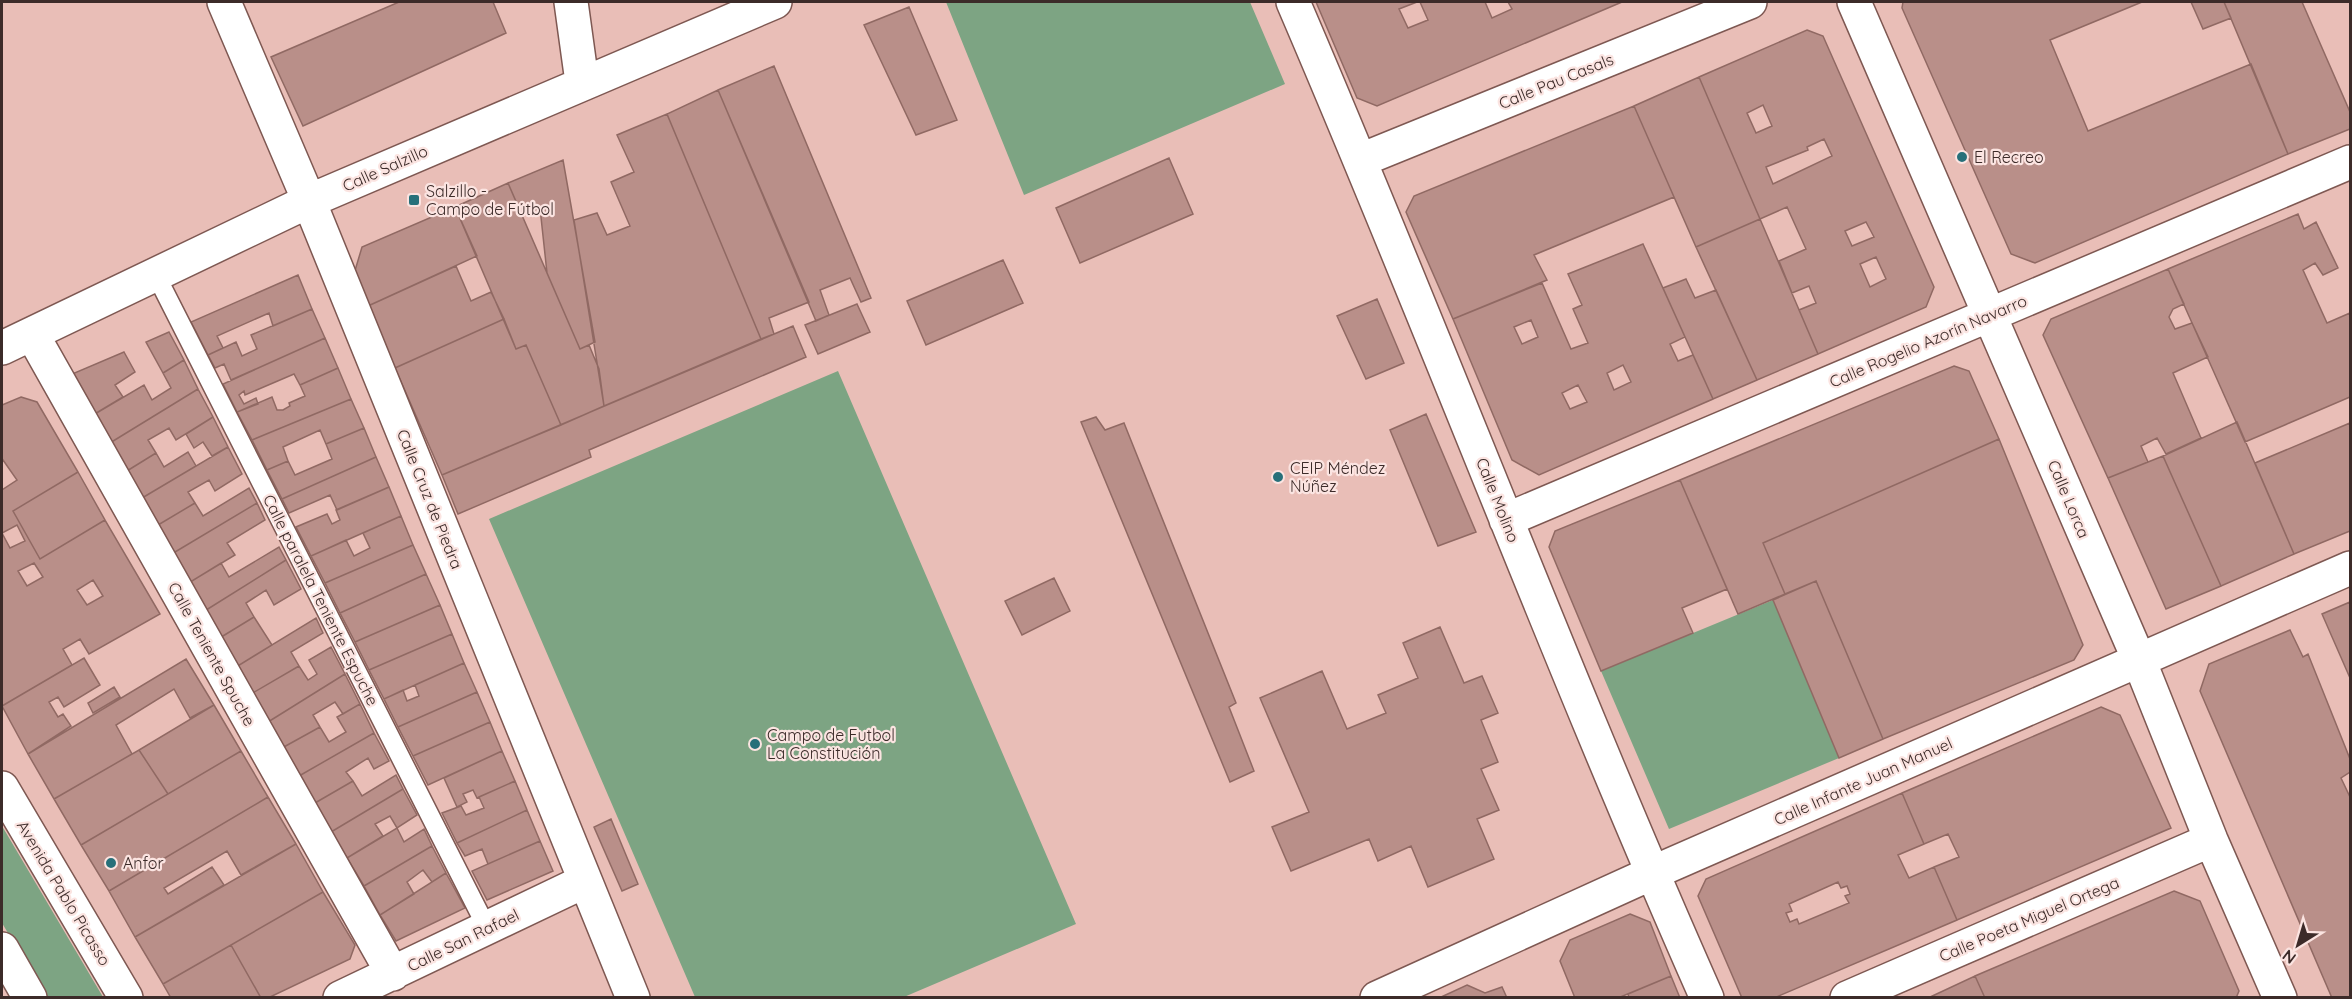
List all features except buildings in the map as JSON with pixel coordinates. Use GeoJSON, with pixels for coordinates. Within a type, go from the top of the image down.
{"type":"FeatureCollection","features":[{"type":"Feature","properties":{"kind":"street","name":"Calle Cruz de Piedra"},"geometry":{"type":"LineString","coordinates":[[224,2],[309,201],[633,998]]}},
{"type":"Feature","properties":{"kind":"street"},"geometry":{"type":"LineString","coordinates":[[571,2],[582,82]]}},
{"type":"Feature","properties":{"kind":"street","name":"Calle Salzillo"},"geometry":{"type":"LineString","coordinates":[[2,348],[309,201],[582,82],[775,2]]}},
{"type":"Feature","properties":{"kind":"street","name":"Calle Molino"},"geometry":{"type":"LineString","coordinates":[[1293,2],[1361,160],[1652,873],[1707,998]]}},
{"type":"Feature","properties":{"kind":"street","name":"Calle Pau Casals"},"geometry":{"type":"LineString","coordinates":[[1361,160],[1750,2]]}},
{"type":"Feature","properties":{"kind":"street","name":"Calle Lorca"},"geometry":{"type":"LineString","coordinates":[[1854,2],[2139,660],[2211,840],[2280,998]]}},
{"type":"Feature","properties":{"kind":"street","name":"Calle Rogelio Azorín Navarro"},"geometry":{"type":"LineString","coordinates":[[1506,520],[2350,162]]}},
{"type":"Feature","properties":{"kind":"street","name":"Calle Teniente Spuche"},"geometry":{"type":"LineString","coordinates":[[32,334],[393,974]]}},
{"type":"Feature","properties":{"kind":"street","name":"Calle Infante Juan Manuel"},"geometry":{"type":"LineString","coordinates":[[1377,998],[1652,873],[2350,568]]}},
{"type":"Feature","properties":{"kind":"street","name":"Avenida Pablo Picasso"},"geometry":{"type":"LineString","coordinates":[[2,788],[126,998]]}},
{"type":"Feature","properties":{"kind":"street","name":"Calle Poeta Miguel Ortega"},"geometry":{"type":"LineString","coordinates":[[1847,998],[2211,840]]}},
{"type":"Feature","properties":{"kind":"street","name":"Calle San Rafael"},"geometry":{"type":"LineString","coordinates":[[340,998],[585,881]]}},
{"type":"Feature","properties":{"kind":"street"},"geometry":{"type":"LineString","coordinates":[[2,949],[30,998]]}},
{"type":"Feature","properties":{"kind":"lane","name":"Calle paralela Teniente Espuche"},"geometry":{"type":"LineString","coordinates":[[155,273],[487,928]]}},
{"type":"Feature","properties":{"kind":"green space"},"geometry":{"type":"Polygon","coordinates":[[[946,2],[1250,2],[1285,84],[1024,195],[946,2]]]}},
{"type":"Feature","properties":{"kind":"green space"},"geometry":{"type":"Polygon","coordinates":[[[838,371],[1076,924],[904,997],[695,997],[489,519],[838,371]]]}},
{"type":"Feature","properties":{"kind":"green space"},"geometry":{"type":"Polygon","coordinates":[[[1773,600],[1839,758],[1669,829],[1601,671],[1773,600]]]}},
{"type":"Feature","properties":{"kind":"green space"},"geometry":{"type":"Polygon","coordinates":[[[2,826],[103,997],[46,997],[2,923],[2,826]]]}},
{"type":"Feature","properties":{"kind":"place","name":"El Recreo"},"geometry":{"type":"Point","coordinates":[1962,157]}},
{"type":"Feature","properties":{"kind":"place","name":"Salzillo - Campo de Fútbol"},"geometry":{"type":"Point","coordinates":[414,200]}},
{"type":"Feature","properties":{"kind":"place","name":"CEIP Méndez Núñez"},"geometry":{"type":"Point","coordinates":[1278,477]}},
{"type":"Feature","properties":{"kind":"place","name":"Campo de Futbol La Constitución"},"geometry":{"type":"Point","coordinates":[755,744]}},
{"type":"Feature","properties":{"kind":"place","name":"Anfor"},"geometry":{"type":"Point","coordinates":[111,863]}}]}
